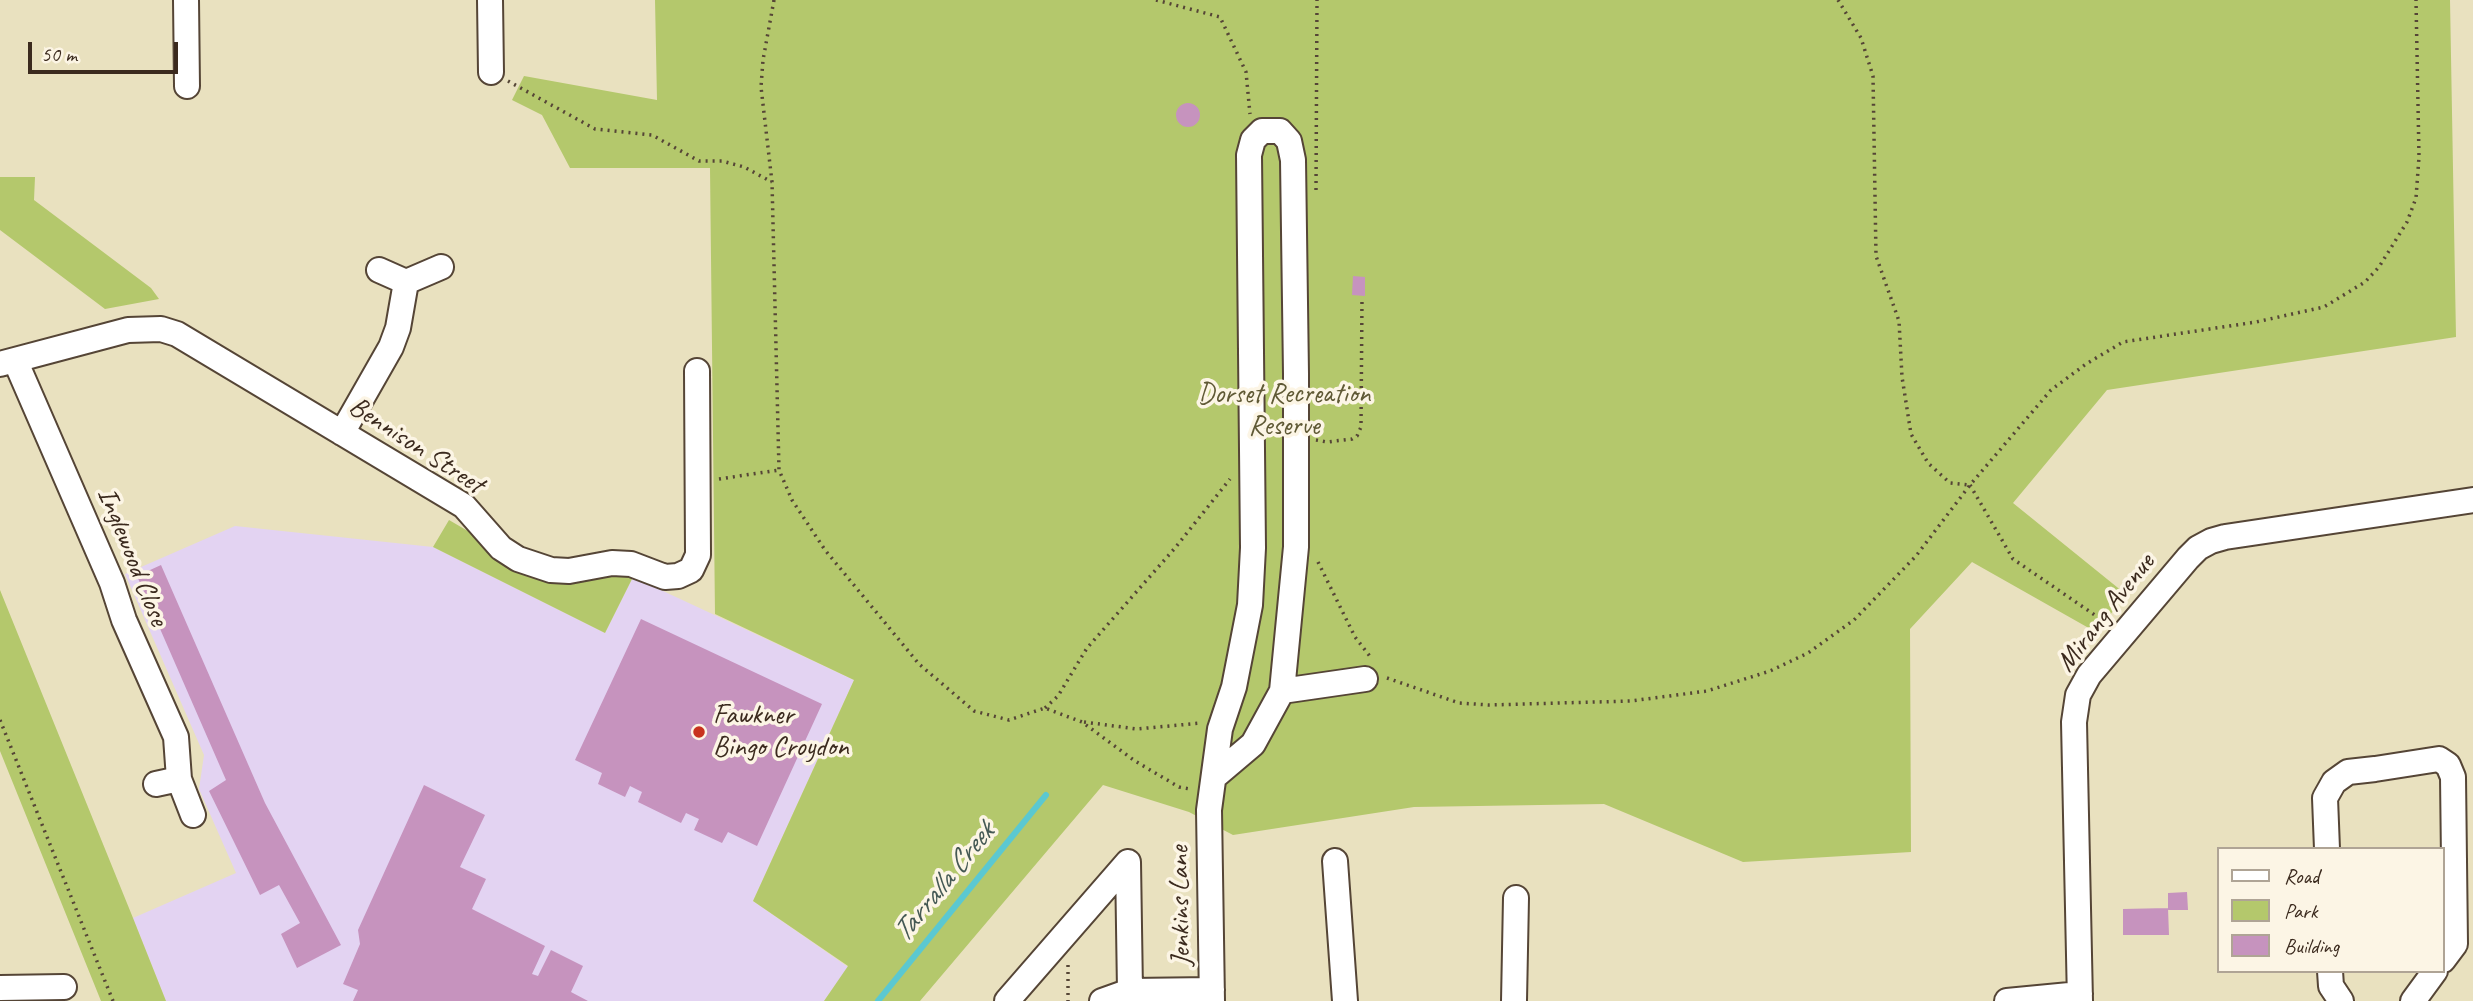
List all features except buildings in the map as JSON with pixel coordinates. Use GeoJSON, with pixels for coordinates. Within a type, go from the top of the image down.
{"type":"FeatureCollection","features":[{"type":"Feature","properties":{"kind":"street"},"geometry":{"type":"LineString","coordinates":[[186,0],[187,86]]}},
{"type":"Feature","properties":{"kind":"street"},"geometry":{"type":"LineString","coordinates":[[490,0],[491,72]]}},
{"type":"Feature","properties":{"kind":"street"},"geometry":{"type":"LineString","coordinates":[[1212,794],[1253,744],[1282,691],[1296,547],[1293,160],[1289,141],[1280,131],[1262,131],[1253,140]]}},
{"type":"Feature","properties":{"kind":"street","name":"Jenkins Lane"},"geometry":{"type":"LineString","coordinates":[[1212,995],[1212,794],[1220,729],[1234,687],[1250,605],[1253,548],[1249,155],[1253,140]]}},
{"type":"Feature","properties":{"kind":"street"},"geometry":{"type":"LineString","coordinates":[[379,270],[406,282],[441,267]]}},
{"type":"Feature","properties":{"kind":"street"},"geometry":{"type":"LineString","coordinates":[[342,433],[391,347],[398,328],[406,282]]}},
{"type":"Feature","properties":{"kind":"street","name":"Bennison Street"},"geometry":{"type":"LineString","coordinates":[[8,362],[128,330],[161,329],[177,334],[464,506],[501,548],[518,559],[551,570],[569,571],[612,563],[631,564],[665,577],[678,576],[691,570],[698,555],[697,371]]}},
{"type":"Feature","properties":{"kind":"street","name":"Inglewood Close"},"geometry":{"type":"LineString","coordinates":[[8,362],[113,583],[124,620],[176,737],[167,782],[193,815]]}},
{"type":"Feature","properties":{"kind":"street","name":"Mirang Avenue"},"geometry":{"type":"LineString","coordinates":[[2080,998],[2075,708],[2082,685],[2188,558],[2211,541],[2473,500]]}},
{"type":"Feature","properties":{"kind":"street"},"geometry":{"type":"LineString","coordinates":[[1282,691],[1376,674]]}},
{"type":"Feature","properties":{"kind":"street"},"geometry":{"type":"LineString","coordinates":[[2326,847],[2325,798],[2334,782],[2348,772],[2439,759],[2448,765],[2453,778],[2455,944],[2445,957]]}},
{"type":"Feature","properties":{"kind":"street"},"geometry":{"type":"LineString","coordinates":[[1335,861],[1345,1001]]}},
{"type":"Feature","properties":{"kind":"street"},"geometry":{"type":"LineString","coordinates":[[1007,1001],[1128,862],[1130,991]]}},
{"type":"Feature","properties":{"kind":"street"},"geometry":{"type":"LineString","coordinates":[[1514,1001],[1516,898]]}},
{"type":"Feature","properties":{"kind":"street"},"geometry":{"type":"LineString","coordinates":[[2330,973],[2331,986],[2341,1001]]}},
{"type":"Feature","properties":{"kind":"street"},"geometry":{"type":"LineString","coordinates":[[2413,1001],[2434,973]]}},
{"type":"Feature","properties":{"kind":"street"},"geometry":{"type":"LineString","coordinates":[[0,988],[64,987]]}},
{"type":"Feature","properties":{"kind":"street"},"geometry":{"type":"LineString","coordinates":[[1102,1001],[1130,991],[1212,995]]}},
{"type":"Feature","properties":{"kind":"street"},"geometry":{"type":"LineString","coordinates":[[2007,1001],[2080,998]]}},
{"type":"Feature","properties":{"kind":"path"},"geometry":{"type":"LineString","coordinates":[[774,0],[762,60],[761,87],[772,182],[779,470],[792,500],[825,550],[919,664],[974,711],[1009,720],[1045,708],[1058,696],[1087,648],[1175,548],[1239,467],[1251,458]]}},
{"type":"Feature","properties":{"kind":"path"},"geometry":{"type":"LineString","coordinates":[[1156,0],[1220,17],[1246,72],[1253,140]]}},
{"type":"Feature","properties":{"kind":"path"},"geometry":{"type":"LineString","coordinates":[[1294,212],[1318,188],[1317,0]]}},
{"type":"Feature","properties":{"kind":"path"},"geometry":{"type":"LineString","coordinates":[[1838,0],[1861,38],[1873,76],[1876,256],[1899,321],[1902,377],[1911,434],[1928,463],[1950,483],[1970,485]]}},
{"type":"Feature","properties":{"kind":"path"},"geometry":{"type":"LineString","coordinates":[[1318,561],[1376,674],[1460,703],[1489,705],[1631,701],[1707,691],[1770,671],[1808,653],[1854,620],[1916,556],[1970,485],[2051,390],[2085,364],[2123,342],[2243,324],[2324,307],[2365,282],[2379,267],[2407,222],[2416,198],[2419,157],[2416,0]]}},
{"type":"Feature","properties":{"kind":"path"},"geometry":{"type":"LineString","coordinates":[[491,72],[594,129],[652,135],[699,162],[722,161],[744,167],[772,182]]}},
{"type":"Feature","properties":{"kind":"path"},"geometry":{"type":"LineString","coordinates":[[1296,437],[1327,442],[1352,439],[1361,428],[1362,298]]}},
{"type":"Feature","properties":{"kind":"path"},"geometry":{"type":"LineString","coordinates":[[698,482],[779,470]]}},
{"type":"Feature","properties":{"kind":"path"},"geometry":{"type":"LineString","coordinates":[[1970,485],[2013,559],[2124,635]]}},
{"type":"Feature","properties":{"kind":"path"},"geometry":{"type":"LineString","coordinates":[[1045,708],[1082,722],[1137,729],[1198,721],[1220,729]]}},
{"type":"Feature","properties":{"kind":"path"},"geometry":{"type":"LineString","coordinates":[[0,720],[113,1001]]}},
{"type":"Feature","properties":{"kind":"path"},"geometry":{"type":"LineString","coordinates":[[1082,722],[1135,761],[1179,788],[1212,794]]}},
{"type":"Feature","properties":{"kind":"shaded area"},"geometry":{"type":"Polygon","coordinates":[[[235,526],[433,547],[605,633],[633,577],[854,680],[753,901],[848,967],[824,1001],[166,1001],[133,918],[236,873],[199,789],[204,755],[125,574],[235,526]]]}},
{"type":"Feature","properties":{"kind":"green space","name":"Dorset Recreation Reserve"},"geometry":{"type":"Polygon","coordinates":[[[655,0],[2450,0],[2456,337],[2107,390],[2013,503],[2128,596],[2094,631],[1972,562],[1910,629],[1911,852],[1743,862],[1604,804],[1414,807],[1233,835],[1189,812],[1103,785],[920,1001],[824,1001],[848,966],[753,901],[854,680],[715,614],[710,168],[570,168],[542,115],[512,100],[524,76],[657,100],[655,0]]]}},
{"type":"Feature","properties":{"kind":"green space"},"geometry":{"type":"Polygon","coordinates":[[[0,177],[35,177],[34,200],[151,288],[159,299],[105,309],[0,230],[0,177]]]}},
{"type":"Feature","properties":{"kind":"green space"},"geometry":{"type":"Polygon","coordinates":[[[449,520],[473,534],[502,562],[633,577],[605,633],[433,547],[449,520]]]}},
{"type":"Feature","properties":{"kind":"green space"},"geometry":{"type":"Polygon","coordinates":[[[0,590],[166,1001],[101,1001],[0,751],[0,590]]]}},
{"type":"Feature","properties":{"kind":"waterway","name":"Tarralla Creek"},"geometry":{"type":"LineString","coordinates":[[878,1001],[1046,795]]}},
{"type":"Feature","properties":{"kind":"place","name":"Fawkner Bingo Croydon"},"geometry":{"type":"Point","coordinates":[699,732]}}]}
